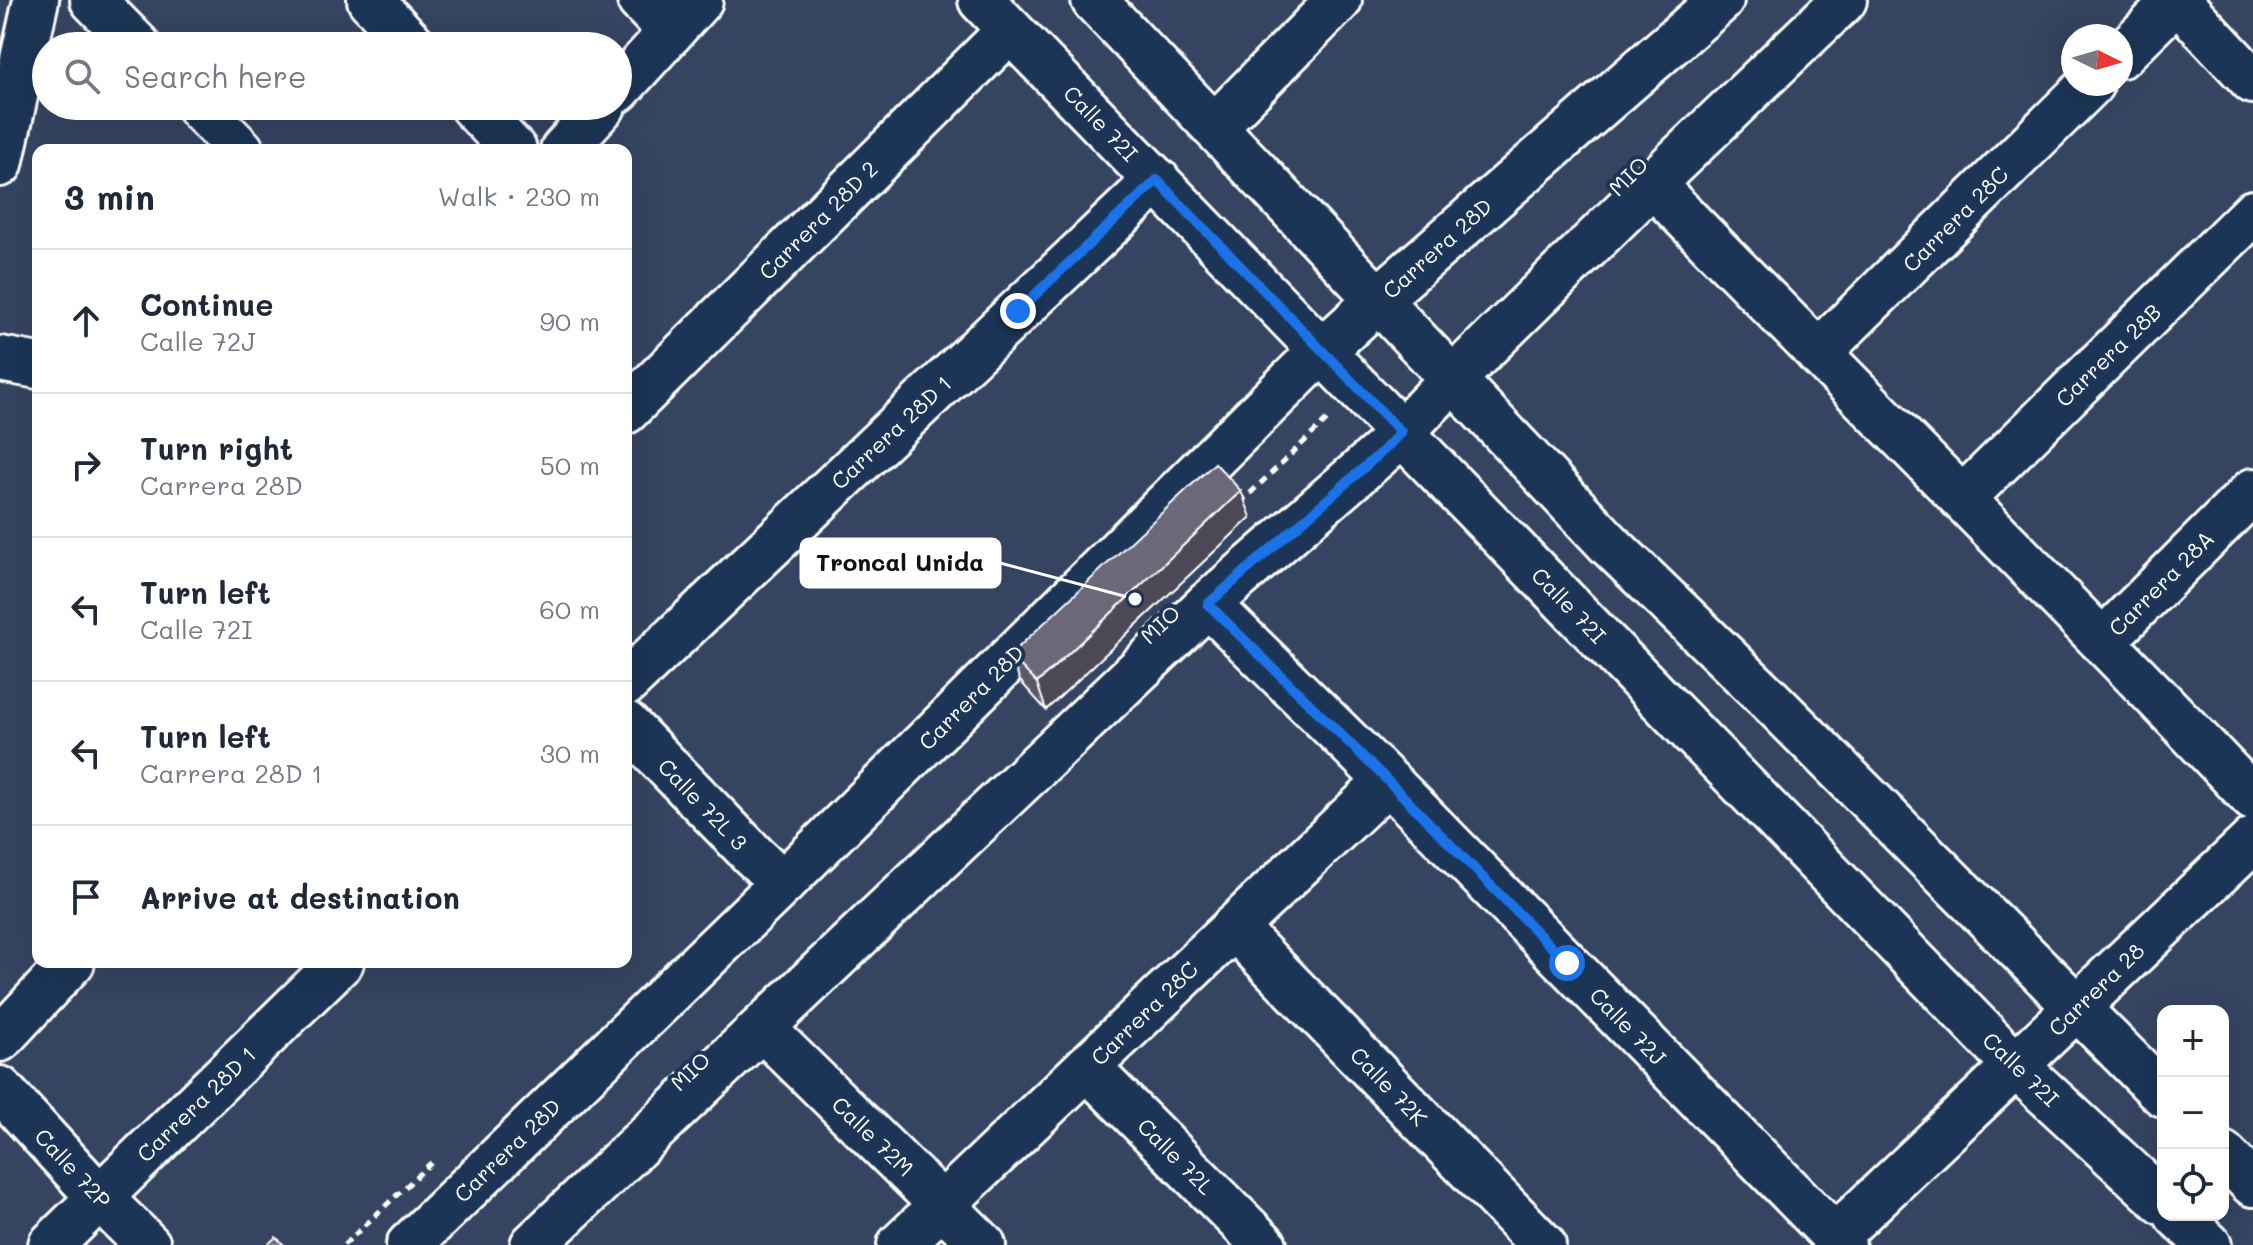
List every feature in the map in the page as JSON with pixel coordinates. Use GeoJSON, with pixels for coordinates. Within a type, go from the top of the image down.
{"type":"FeatureCollection","features":[{"type":"Feature","properties":{"kind":"street"},"geometry":{"type":"LineString","coordinates":[[1,157],[36,0]]}},
{"type":"Feature","properties":{"kind":"street"},"geometry":{"type":"LineString","coordinates":[[93,0],[124,32]]}},
{"type":"Feature","properties":{"kind":"street"},"geometry":{"type":"LineString","coordinates":[[370,0],[401,32]]}},
{"type":"Feature","properties":{"kind":"street"},"geometry":{"type":"LineString","coordinates":[[640,0],[671,32]]}},
{"type":"Feature","properties":{"kind":"street"},"geometry":{"type":"LineString","coordinates":[[632,75],[700,0]]}},
{"type":"Feature","properties":{"kind":"street"},"geometry":{"type":"LineString","coordinates":[[1094,0],[1611,546],[1782,711],[2157,1088]]}},
{"type":"Feature","properties":{"kind":"street"},"geometry":{"type":"LineString","coordinates":[[1214,127],[1339,0]]}},
{"type":"Feature","properties":{"kind":"street","name":"Carrera 28D"},"geometry":{"type":"LineString","coordinates":[[409,1245],[783,883],[1303,369],[1334,376],[1386,309],[1721,0]]}},
{"type":"Feature","properties":{"kind":"street"},"geometry":{"type":"LineString","coordinates":[[1386,309],[1757,0]]}},
{"type":"Feature","properties":{"kind":"street","name":"MIO"},"geometry":{"type":"LineString","coordinates":[[1446,372],[1639,164],[1808,0]]}},
{"type":"Feature","properties":{"kind":"street"},"geometry":{"type":"LineString","coordinates":[[533,1245],[1208,604],[1384,450],[1393,424],[1446,372],[1654,182],[1844,0]]}},
{"type":"Feature","properties":{"kind":"street"},"geometry":{"type":"LineString","coordinates":[[2133,43],[2177,0],[2253,81]]}},
{"type":"Feature","properties":{"kind":"street","name":"Calle 72I"},"geometry":{"type":"LineString","coordinates":[[996,15],[1157,180],[1334,376],[1393,424],[2016,1066],[2157,1196]]}},
{"type":"Feature","properties":{"kind":"street","name":"Carrera 28D 2"},"geometry":{"type":"LineString","coordinates":[[632,405],[996,15]]}},
{"type":"Feature","properties":{"kind":"street","name":"Carrera 28C"},"geometry":{"type":"LineString","coordinates":[[1818,353],[2079,96]]}},
{"type":"Feature","properties":{"kind":"street"},"geometry":{"type":"LineString","coordinates":[[212,120],[235,144]]}},
{"type":"Feature","properties":{"kind":"street"},"geometry":{"type":"LineString","coordinates":[[485,120],[508,144]]}},
{"type":"Feature","properties":{"kind":"street"},"geometry":{"type":"LineString","coordinates":[[568,144],[590,120]]}},
{"type":"Feature","properties":{"kind":"street","name":"Carrera 28D 1"},"geometry":{"type":"LineString","coordinates":[[632,677],[1157,180]]}},
{"type":"Feature","properties":{"kind":"street"},"geometry":{"type":"LineString","coordinates":[[1654,182],[1818,353],[2249,785]]}},
{"type":"Feature","properties":{"kind":"street","name":"Carrera 28B"},"geometry":{"type":"LineString","coordinates":[[1963,498],[2253,213]]}},
{"type":"Feature","properties":{"kind":"street"},"geometry":{"type":"LineString","coordinates":[[0,359],[32,365]]}},
{"type":"Feature","properties":{"kind":"street","name":"MIO"},"geometry":{"type":"LineString","coordinates":[[449,1245],[892,814],[1013,674],[1061,625],[1217,473],[1334,376]]}},
{"type":"Feature","properties":{"kind":"street","name":"MIO"},"geometry":{"type":"LineString","coordinates":[[508,1245],[1067,711],[1393,424]]}},
{"type":"Feature","properties":{"kind":"street","name":"Carrera 28A"},"geometry":{"type":"LineString","coordinates":[[2103,641],[2253,491]]}},
{"type":"Feature","properties":{"kind":"street","name":"Calle 72J"},"geometry":{"type":"LineString","coordinates":[[1208,604],[1388,781],[1839,1241]]}},
{"type":"Feature","properties":{"kind":"street","name":"Calle 72L 3"},"geometry":{"type":"LineString","coordinates":[[632,730],[783,883]]}},
{"type":"Feature","properties":{"kind":"street","name":"Carrera 28C"},"geometry":{"type":"LineString","coordinates":[[900,1245],[1388,781]]}},
{"type":"Feature","properties":{"kind":"street","name":"Carrera 28"},"geometry":{"type":"LineString","coordinates":[[1839,1241],[2016,1066],[2253,840]]}},
{"type":"Feature","properties":{"kind":"street","name":"Calle 72K"},"geometry":{"type":"LineString","coordinates":[[1234,927],[1543,1245]]}},
{"type":"Feature","properties":{"kind":"street"},"geometry":{"type":"LineString","coordinates":[[0,1039],[66,968]]}},
{"type":"Feature","properties":{"kind":"street","name":"Carrera 28D 1"},"geometry":{"type":"LineString","coordinates":[[51,1245],[335,968]]}},
{"type":"Feature","properties":{"kind":"street","name":"Calle 72M"},"geometry":{"type":"LineString","coordinates":[[762,1028],[983,1245]]}},
{"type":"Feature","properties":{"kind":"street","name":"Calle 72L"},"geometry":{"type":"LineString","coordinates":[[1087,1067],[1264,1245]]}},
{"type":"Feature","properties":{"kind":"street","name":"Calle 72P"},"geometry":{"type":"LineString","coordinates":[[0,1089],[100,1198],[148,1245]]}},
{"type":"Feature","properties":{"kind":"street"},"geometry":{"type":"LineString","coordinates":[[2229,1160],[2253,1184]]}},
{"type":"Feature","properties":{"kind":"street"},"geometry":{"type":"LineString","coordinates":[[2183,1221],[2209,1245]]}},
{"type":"Feature","properties":{"kind":"path"},"geometry":{"type":"LineString","coordinates":[[1238,505],[1334,376]]}},
{"type":"Feature","properties":{"kind":"building"},"geometry":{"type":"Polygon","coordinates":[[[1215,463],[1241,491],[1037,683],[1010,655],[1215,463]]]}},
{"type":"Feature","properties":{"kind":"building"},"geometry":{"type":"Polygon","coordinates":[[[276,1237],[284,1245],[267,1245],[276,1237]]]}},
{"type":"Feature","properties":{"kind":"place","name":"Troncal Unida"},"geometry":{"type":"Point","coordinates":[1135,599]}},
{"type":"Feature","properties":{"kind":"route"},"geometry":{"type":"LineString","coordinates":[[1018,311],[1157,180],[1401,432],[1208,604],[1567,963]]}}]}
